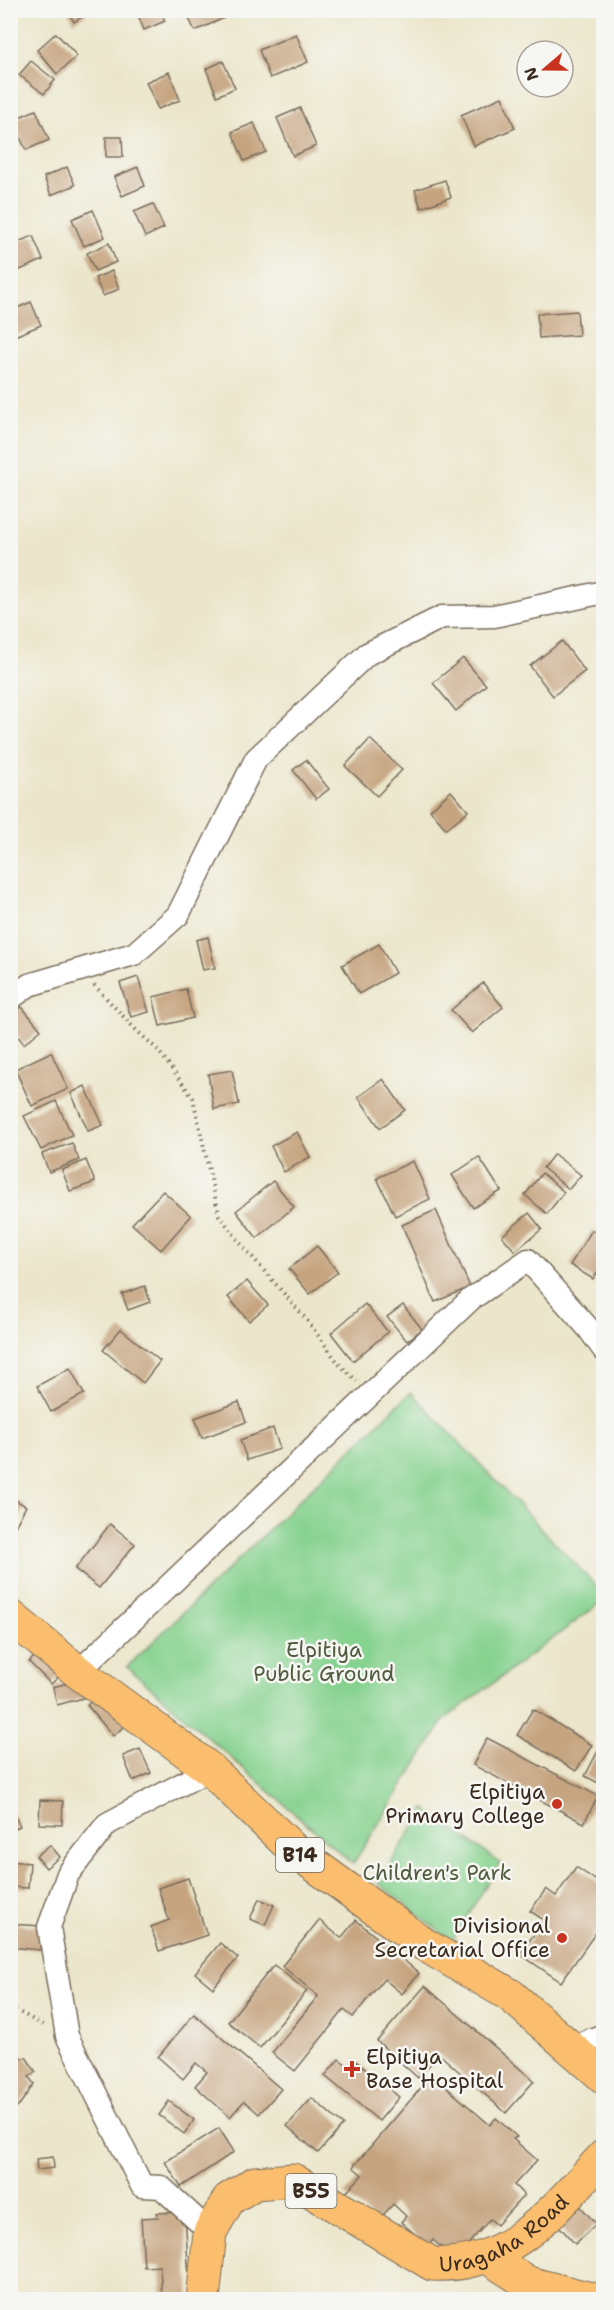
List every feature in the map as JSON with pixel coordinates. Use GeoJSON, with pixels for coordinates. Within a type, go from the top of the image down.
{"type":"FeatureCollection","features":[{"type":"Feature","properties":{"kind":"main road","name":"B14"},"geometry":{"type":"LineString","coordinates":[[10,1616],[78,1672],[210,1769],[295,1851],[425,1945],[510,1995],[603,2077]]}},
{"type":"Feature","properties":{"kind":"main road","name":"Uragaha Road"},"geometry":{"type":"LineString","coordinates":[[203,2300],[210,2232],[229,2199],[255,2183],[293,2180],[432,2264],[466,2263],[508,2246],[529,2232],[551,2213],[603,2156]]}},
{"type":"Feature","properties":{"kind":"main road"},"geometry":{"type":"LineString","coordinates":[[486,2256],[528,2283],[595,2300]]}},
{"type":"Feature","properties":{"kind":"street"},"geometry":{"type":"LineString","coordinates":[[10,999],[29,985],[134,954],[178,915],[256,759],[367,654],[441,617],[494,616],[562,603],[603,592]]}},
{"type":"Feature","properties":{"kind":"street"},"geometry":{"type":"LineString","coordinates":[[78,1672],[471,1299],[528,1260],[589,1329],[603,1350]]}},
{"type":"Feature","properties":{"kind":"street"},"geometry":{"type":"LineString","coordinates":[[210,1769],[107,1824],[68,1874],[49,1927],[67,2036],[142,2186],[161,2187],[210,2232]]}},
{"type":"Feature","properties":{"kind":"street"},"geometry":{"type":"LineString","coordinates":[[570,2048],[603,2035]]}},
{"type":"Feature","properties":{"kind":"path"},"geometry":{"type":"LineString","coordinates":[[80,970],[135,1029],[158,1050],[193,1098],[219,1215],[241,1244],[306,1318],[339,1364],[371,1394]]}},
{"type":"Feature","properties":{"kind":"path"},"geometry":{"type":"LineString","coordinates":[[10,2007],[67,2036]]}},
{"type":"Feature","properties":{"kind":"green space","name":"Elpitiya Public Ground"},"geometry":{"type":"Polygon","coordinates":[[[411,1392],[603,1593],[603,1601],[445,1719],[353,1864],[127,1667],[411,1392]]]}},
{"type":"Feature","properties":{"kind":"green space","name":"Children's Park"},"geometry":{"type":"Polygon","coordinates":[[[425,1809],[500,1863],[452,1941],[378,1883],[425,1809]]]}},
{"type":"Feature","properties":{"kind":"building"},"geometry":{"type":"Polygon","coordinates":[[[67,10],[85,10],[87,14],[74,22],[67,10]]]}},
{"type":"Feature","properties":{"kind":"building"},"geometry":{"type":"Polygon","coordinates":[[[136,10],[160,10],[165,21],[144,30],[136,10]]]}},
{"type":"Feature","properties":{"kind":"building"},"geometry":{"type":"Polygon","coordinates":[[[189,10],[221,10],[224,18],[195,31],[186,12],[189,10]]]}},
{"type":"Feature","properties":{"kind":"building"},"geometry":{"type":"Polygon","coordinates":[[[56,33],[77,56],[57,74],[37,50],[56,33]]]}},
{"type":"Feature","properties":{"kind":"building"},"geometry":{"type":"Polygon","coordinates":[[[296,34],[308,62],[270,78],[259,50],[296,34]]]}},
{"type":"Feature","properties":{"kind":"building"},"geometry":{"type":"Polygon","coordinates":[[[31,61],[55,80],[44,94],[19,75],[31,61]]]}},
{"type":"Feature","properties":{"kind":"building"},"geometry":{"type":"Polygon","coordinates":[[[223,61],[235,88],[217,96],[206,69],[223,61]]]}},
{"type":"Feature","properties":{"kind":"building"},"geometry":{"type":"Polygon","coordinates":[[[169,72],[180,100],[158,109],[146,82],[169,72]]]}},
{"type":"Feature","properties":{"kind":"building"},"geometry":{"type":"Polygon","coordinates":[[[502,97],[515,128],[474,146],[461,115],[502,97]]]}},
{"type":"Feature","properties":{"kind":"building"},"geometry":{"type":"Polygon","coordinates":[[[300,108],[316,146],[293,156],[277,118],[300,108]]]}},
{"type":"Feature","properties":{"kind":"building"},"geometry":{"type":"Polygon","coordinates":[[[36,110],[49,140],[26,150],[12,120],[36,110]]]}},
{"type":"Feature","properties":{"kind":"building"},"geometry":{"type":"Polygon","coordinates":[[[254,123],[266,152],[244,161],[232,132],[254,123]]]}},
{"type":"Feature","properties":{"kind":"building"},"geometry":{"type":"Polygon","coordinates":[[[106,137],[122,137],[123,157],[106,157],[106,137]]]}},
{"type":"Feature","properties":{"kind":"building"},"geometry":{"type":"Polygon","coordinates":[[[67,167],[75,185],[51,195],[44,177],[67,167]]]}},
{"type":"Feature","properties":{"kind":"building"},"geometry":{"type":"Polygon","coordinates":[[[138,167],[145,186],[122,196],[114,177],[138,167]]]}},
{"type":"Feature","properties":{"kind":"building"},"geometry":{"type":"Polygon","coordinates":[[[445,180],[451,197],[421,208],[415,190],[445,180]]]}},
{"type":"Feature","properties":{"kind":"building"},"geometry":{"type":"Polygon","coordinates":[[[153,204],[164,228],[145,237],[134,212],[153,204]]]}},
{"type":"Feature","properties":{"kind":"building"},"geometry":{"type":"Polygon","coordinates":[[[93,210],[105,237],[84,246],[72,219],[93,210]]]}},
{"type":"Feature","properties":{"kind":"building"},"geometry":{"type":"Polygon","coordinates":[[[33,236],[43,260],[13,273],[10,268],[10,245],[33,236]]]}},
{"type":"Feature","properties":{"kind":"building"},"geometry":{"type":"Polygon","coordinates":[[[109,243],[116,262],[95,271],[87,253],[109,243]]]}},
{"type":"Feature","properties":{"kind":"building"},"geometry":{"type":"Polygon","coordinates":[[[112,271],[119,289],[103,296],[95,278],[112,271]]]}},
{"type":"Feature","properties":{"kind":"building"},"geometry":{"type":"Polygon","coordinates":[[[31,302],[41,325],[10,338],[10,311],[31,302]]]}},
{"type":"Feature","properties":{"kind":"building"},"geometry":{"type":"Polygon","coordinates":[[[577,311],[579,335],[539,338],[537,314],[577,311]]]}},
{"type":"Feature","properties":{"kind":"building"},"geometry":{"type":"Polygon","coordinates":[[[562,641],[585,671],[553,696],[530,666],[562,641]]]}},
{"type":"Feature","properties":{"kind":"building"},"geometry":{"type":"Polygon","coordinates":[[[463,658],[486,685],[456,711],[433,683],[463,658]]]}},
{"type":"Feature","properties":{"kind":"building"},"geometry":{"type":"Polygon","coordinates":[[[370,739],[402,770],[377,796],[345,766],[370,739]]]}},
{"type":"Feature","properties":{"kind":"building"},"geometry":{"type":"Polygon","coordinates":[[[306,760],[329,789],[316,799],[293,770],[306,760]]]}},
{"type":"Feature","properties":{"kind":"building"},"geometry":{"type":"Polygon","coordinates":[[[451,791],[468,811],[446,829],[430,810],[451,791]]]}},
{"type":"Feature","properties":{"kind":"building"},"geometry":{"type":"Polygon","coordinates":[[[208,937],[215,968],[203,970],[196,940],[208,937]]]}},
{"type":"Feature","properties":{"kind":"building"},"geometry":{"type":"Polygon","coordinates":[[[379,944],[395,973],[359,994],[342,965],[379,944]]]}},
{"type":"Feature","properties":{"kind":"building"},"geometry":{"type":"Polygon","coordinates":[[[138,977],[149,1012],[131,1017],[120,983],[138,977]]]}},
{"type":"Feature","properties":{"kind":"building"},"geometry":{"type":"Polygon","coordinates":[[[483,983],[503,1007],[472,1033],[451,1010],[483,983]]]}},
{"type":"Feature","properties":{"kind":"building"},"geometry":{"type":"Polygon","coordinates":[[[186,989],[193,1018],[160,1026],[153,997],[186,989]]]}},
{"type":"Feature","properties":{"kind":"building"},"geometry":{"type":"Polygon","coordinates":[[[22,1007],[41,1030],[24,1044],[10,1026],[10,1016],[22,1007]]]}},
{"type":"Feature","properties":{"kind":"building"},"geometry":{"type":"Polygon","coordinates":[[[51,1052],[68,1089],[32,1106],[15,1069],[51,1052]]]}},
{"type":"Feature","properties":{"kind":"building"},"geometry":{"type":"Polygon","coordinates":[[[232,1070],[239,1104],[214,1109],[208,1074],[232,1070]]]}},
{"type":"Feature","properties":{"kind":"building"},"geometry":{"type":"Polygon","coordinates":[[[383,1079],[405,1110],[380,1128],[358,1097],[383,1079]]]}},
{"type":"Feature","properties":{"kind":"building"},"geometry":{"type":"Polygon","coordinates":[[[85,1086],[103,1125],[88,1131],[71,1093],[85,1086]]]}},
{"type":"Feature","properties":{"kind":"building"},"geometry":{"type":"Polygon","coordinates":[[[56,1101],[72,1135],[41,1150],[24,1116],[56,1101]]]}},
{"type":"Feature","properties":{"kind":"building"},"geometry":{"type":"Polygon","coordinates":[[[297,1132],[310,1157],[284,1172],[271,1146],[297,1132]]]}},
{"type":"Feature","properties":{"kind":"building"},"geometry":{"type":"Polygon","coordinates":[[[72,1143],[79,1160],[49,1172],[42,1154],[72,1143]]]}},
{"type":"Feature","properties":{"kind":"building"},"geometry":{"type":"Polygon","coordinates":[[[554,1154],[581,1175],[569,1189],[543,1168],[554,1154]]]}},
{"type":"Feature","properties":{"kind":"building"},"geometry":{"type":"Polygon","coordinates":[[[479,1157],[501,1191],[473,1208],[452,1175],[479,1157]]]}},
{"type":"Feature","properties":{"kind":"building"},"geometry":{"type":"Polygon","coordinates":[[[86,1160],[95,1182],[70,1191],[62,1170],[86,1160]]]}},
{"type":"Feature","properties":{"kind":"building"},"geometry":{"type":"Polygon","coordinates":[[[413,1161],[430,1199],[395,1216],[377,1178],[413,1161]]]}},
{"type":"Feature","properties":{"kind":"building"},"geometry":{"type":"Polygon","coordinates":[[[542,1173],[564,1192],[547,1214],[525,1195],[542,1173]]]}},
{"type":"Feature","properties":{"kind":"building"},"geometry":{"type":"Polygon","coordinates":[[[273,1181],[294,1207],[257,1238],[236,1211],[273,1181]]]}},
{"type":"Feature","properties":{"kind":"building"},"geometry":{"type":"Polygon","coordinates":[[[163,1191],[191,1216],[161,1250],[132,1224],[163,1191]]]}},
{"type":"Feature","properties":{"kind":"building"},"geometry":{"type":"Polygon","coordinates":[[[436,1210],[470,1287],[435,1302],[402,1225],[436,1210]]]}},
{"type":"Feature","properties":{"kind":"building"},"geometry":{"type":"Polygon","coordinates":[[[529,1213],[542,1229],[515,1251],[502,1236],[529,1213]]]}},
{"type":"Feature","properties":{"kind":"building"},"geometry":{"type":"Polygon","coordinates":[[[592,1230],[604,1237],[604,1263],[593,1279],[570,1265],[592,1230]]]}},
{"type":"Feature","properties":{"kind":"building"},"geometry":{"type":"Polygon","coordinates":[[[317,1246],[338,1272],[310,1294],[289,1269],[317,1246]]]}},
{"type":"Feature","properties":{"kind":"building"},"geometry":{"type":"Polygon","coordinates":[[[247,1281],[268,1305],[249,1321],[228,1297],[247,1281]]]}},
{"type":"Feature","properties":{"kind":"building"},"geometry":{"type":"Polygon","coordinates":[[[145,1286],[150,1302],[128,1310],[122,1294],[145,1286]]]}},
{"type":"Feature","properties":{"kind":"building"},"geometry":{"type":"Polygon","coordinates":[[[365,1304],[388,1332],[353,1361],[331,1333],[365,1304]]]}},
{"type":"Feature","properties":{"kind":"building"},"geometry":{"type":"Polygon","coordinates":[[[403,1305],[422,1329],[407,1341],[387,1317],[403,1305]]]}},
{"type":"Feature","properties":{"kind":"building"},"geometry":{"type":"Polygon","coordinates":[[[121,1329],[160,1361],[143,1383],[103,1350],[121,1329]]]}},
{"type":"Feature","properties":{"kind":"building"},"geometry":{"type":"Polygon","coordinates":[[[70,1368],[84,1394],[51,1412],[37,1386],[70,1368]]]}},
{"type":"Feature","properties":{"kind":"building"},"geometry":{"type":"Polygon","coordinates":[[[239,1402],[246,1422],[202,1438],[195,1418],[239,1402]]]}},
{"type":"Feature","properties":{"kind":"building"},"geometry":{"type":"Polygon","coordinates":[[[273,1428],[280,1449],[247,1460],[240,1440],[273,1428]]]}},
{"type":"Feature","properties":{"kind":"building"},"geometry":{"type":"Polygon","coordinates":[[[10,1497],[26,1506],[10,1536],[10,1497]]]}},
{"type":"Feature","properties":{"kind":"building"},"geometry":{"type":"Polygon","coordinates":[[[110,1524],[135,1544],[99,1588],[75,1569],[110,1524]]]}},
{"type":"Feature","properties":{"kind":"building"},"geometry":{"type":"Polygon","coordinates":[[[42,1649],[64,1672],[51,1684],[29,1662],[42,1649]]]}},
{"type":"Feature","properties":{"kind":"building"},"geometry":{"type":"Polygon","coordinates":[[[83,1679],[87,1697],[57,1705],[53,1687],[83,1679]]]}},
{"type":"Feature","properties":{"kind":"building"},"geometry":{"type":"Polygon","coordinates":[[[101,1693],[127,1724],[113,1736],[87,1705],[101,1693]]]}},
{"type":"Feature","properties":{"kind":"building"},"geometry":{"type":"Polygon","coordinates":[[[533,1709],[592,1745],[576,1771],[517,1735],[533,1709]]]}},
{"type":"Feature","properties":{"kind":"building"},"geometry":{"type":"Polygon","coordinates":[[[487,1738],[598,1796],[584,1823],[473,1765],[487,1738]]]}},
{"type":"Feature","properties":{"kind":"building"},"geometry":{"type":"Polygon","coordinates":[[[140,1749],[151,1773],[133,1781],[123,1756],[140,1749]]]}},
{"type":"Feature","properties":{"kind":"building"},"geometry":{"type":"Polygon","coordinates":[[[599,1749],[604,1752],[604,1786],[585,1776],[599,1749]]]}},
{"type":"Feature","properties":{"kind":"building"},"geometry":{"type":"Polygon","coordinates":[[[40,1800],[63,1801],[62,1825],[39,1824],[40,1800]]]}},
{"type":"Feature","properties":{"kind":"building"},"geometry":{"type":"Polygon","coordinates":[[[10,1807],[20,1826],[10,1831],[10,1807]]]}},
{"type":"Feature","properties":{"kind":"building"},"geometry":{"type":"Polygon","coordinates":[[[50,1845],[60,1857],[46,1868],[36,1856],[50,1845]]]}},
{"type":"Feature","properties":{"kind":"building"},"geometry":{"type":"Polygon","coordinates":[[[10,1861],[30,1863],[28,1888],[10,1887],[10,1861]]]}},
{"type":"Feature","properties":{"kind":"building","name":"Divisional Secretarial Office"},"geometry":{"type":"Polygon","coordinates":[[[576,1867],[604,1886],[604,1921],[561,1982],[520,1954],[544,1920],[530,1911],[546,1889],[556,1896],[576,1867]]]}},
{"type":"Feature","properties":{"kind":"building"},"geometry":{"type":"Polygon","coordinates":[[[188,1878],[207,1935],[159,1951],[151,1927],[169,1920],[158,1888],[188,1878]]]}},
{"type":"Feature","properties":{"kind":"building"},"geometry":{"type":"Polygon","coordinates":[[[259,1899],[274,1905],[265,1925],[250,1919],[259,1899]]]}},
{"type":"Feature","properties":{"kind":"building"},"geometry":{"type":"Polygon","coordinates":[[[319,1920],[341,1938],[356,1920],[419,1973],[402,1994],[384,1979],[353,2017],[344,2010],[295,2071],[272,2053],[318,1996],[282,1966],[319,1920]]]}},
{"type":"Feature","properties":{"kind":"building"},"geometry":{"type":"Polygon","coordinates":[[[10,1924],[42,1926],[40,1950],[10,1947],[10,1924]]]}},
{"type":"Feature","properties":{"kind":"building"},"geometry":{"type":"Polygon","coordinates":[[[220,1943],[238,1958],[213,1988],[195,1973],[220,1943]]]}},
{"type":"Feature","properties":{"kind":"building"},"geometry":{"type":"Polygon","coordinates":[[[274,1965],[307,1991],[260,2048],[228,2022],[274,1965]]]}},
{"type":"Feature","properties":{"kind":"building"},"geometry":{"type":"Polygon","coordinates":[[[425,1986],[534,2081],[506,2113],[439,2054],[418,2078],[377,2041],[425,1986]]]}},
{"type":"Feature","properties":{"kind":"building"},"geometry":{"type":"Polygon","coordinates":[[[194,2014],[281,2089],[259,2114],[244,2101],[230,2117],[195,2086],[207,2072],[196,2063],[183,2079],[158,2057],[194,2014]]]}},
{"type":"Feature","properties":{"kind":"building"},"geometry":{"type":"Polygon","coordinates":[[[16,2050],[22,2059],[26,2057],[36,2072],[29,2077],[34,2084],[18,2107],[10,2111],[10,2054],[16,2050]]]}},
{"type":"Feature","properties":{"kind":"building"},"geometry":{"type":"Polygon","coordinates":[[[339,2059],[351,2068],[356,2061],[399,2097],[379,2121],[325,2076],[339,2059]]]}},
{"type":"Feature","properties":{"kind":"building"},"geometry":{"type":"Polygon","coordinates":[[[432,2075],[490,2125],[496,2118],[517,2137],[513,2139],[537,2160],[514,2185],[524,2195],[497,2225],[490,2219],[455,2259],[433,2240],[428,2246],[401,2222],[406,2216],[393,2204],[377,2222],[345,2194],[362,2175],[353,2167],[432,2075]]]}},
{"type":"Feature","properties":{"kind":"building"},"geometry":{"type":"Polygon","coordinates":[[[312,2098],[343,2125],[318,2153],[287,2126],[312,2098]]]}},
{"type":"Feature","properties":{"kind":"building"},"geometry":{"type":"Polygon","coordinates":[[[169,2101],[194,2120],[184,2134],[159,2115],[169,2101]]]}},
{"type":"Feature","properties":{"kind":"building"},"geometry":{"type":"Polygon","coordinates":[[[219,2128],[234,2152],[181,2187],[165,2162],[219,2128]]]}},
{"type":"Feature","properties":{"kind":"building"},"geometry":{"type":"Polygon","coordinates":[[[53,2157],[54,2168],[37,2170],[36,2159],[53,2157]]]}},
{"type":"Feature","properties":{"kind":"building"},"geometry":{"type":"Polygon","coordinates":[[[580,2206],[596,2224],[575,2244],[559,2226],[580,2206]]]}},
{"type":"Feature","properties":{"kind":"building"},"geometry":{"type":"Polygon","coordinates":[[[185,2212],[190,2300],[162,2300],[160,2266],[144,2267],[141,2218],[158,2217],[157,2213],[185,2212]]]}},
{"type":"Feature","properties":{"kind":"place","name":"Elpitiya Primary College"},"geometry":{"type":"Point","coordinates":[557,1804]}},
{"type":"Feature","properties":{"kind":"place","name":"Divisional Secretarial Office"},"geometry":{"type":"Point","coordinates":[562,1938]}},
{"type":"Feature","properties":{"kind":"place","name":"Elpitiya Base Hospital"},"geometry":{"type":"Point","coordinates":[352,2069]}}]}
